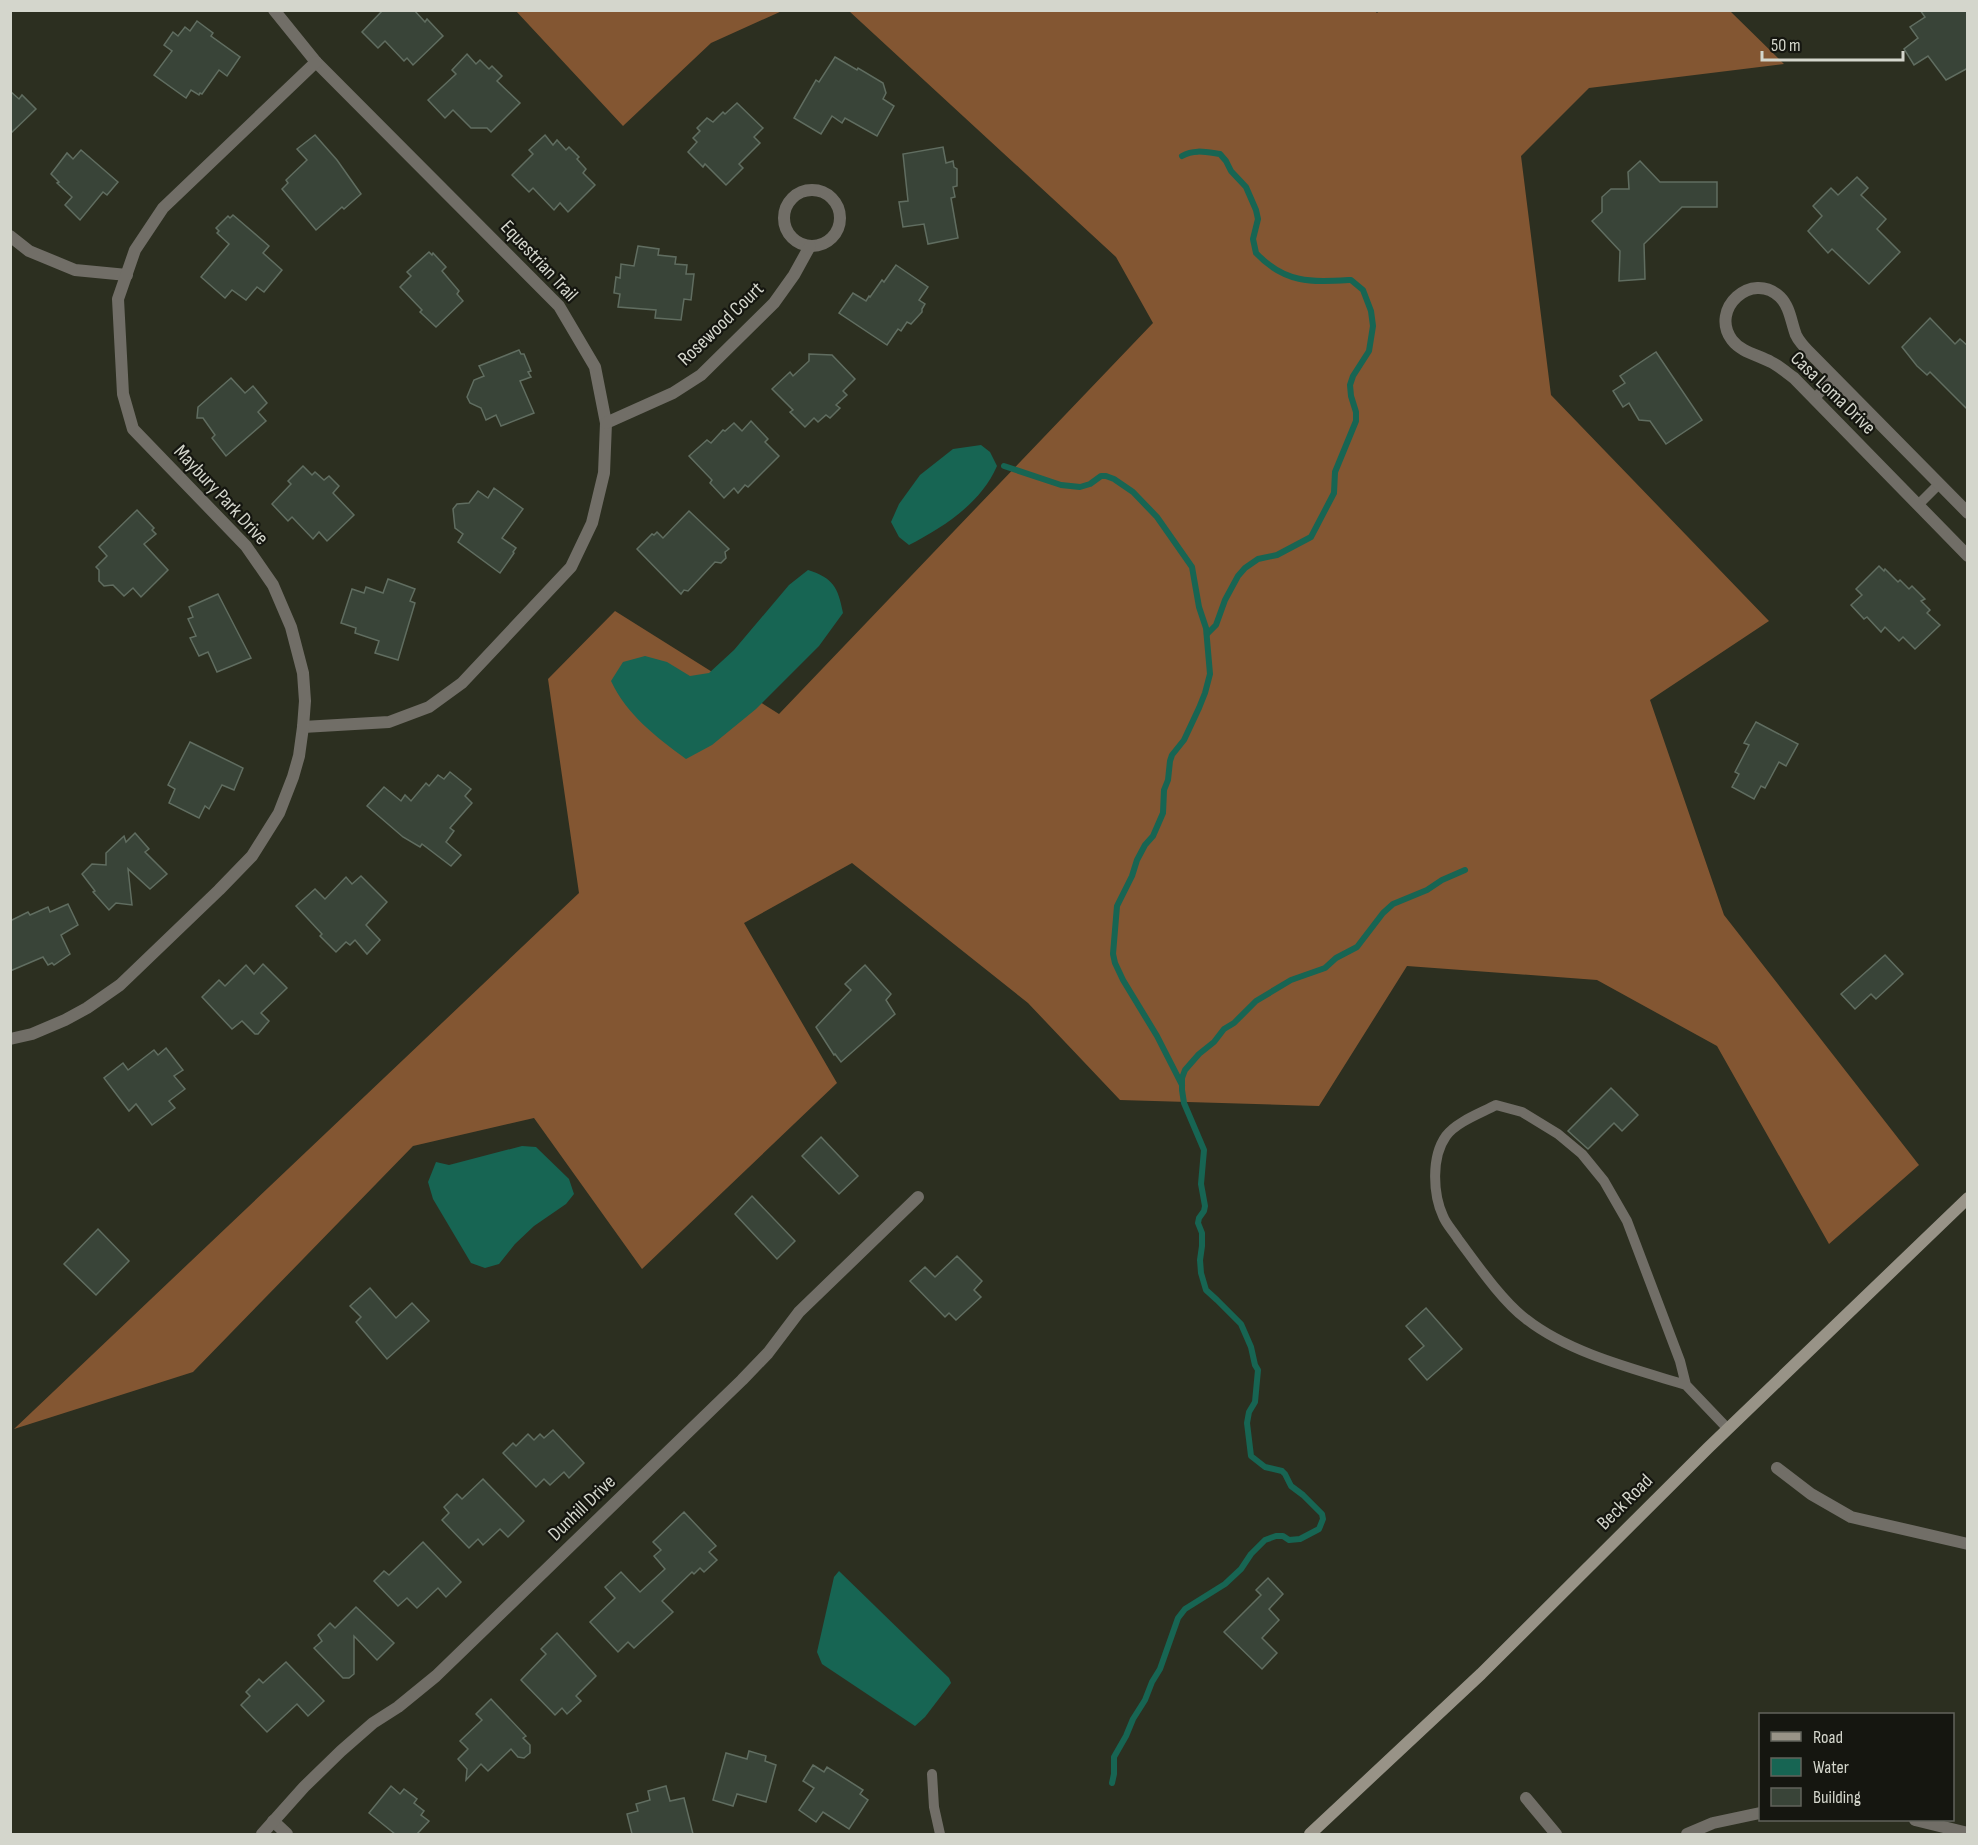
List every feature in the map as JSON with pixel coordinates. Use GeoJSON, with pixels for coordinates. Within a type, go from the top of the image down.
{"type":"FeatureCollection","features":[{"type":"Feature","properties":{"kind":"main road","name":"Beck Road"},"geometry":{"type":"LineString","coordinates":[[1310,1834],[1481,1674],[1728,1429],[1968,1197]]}},
{"type":"Feature","properties":{"kind":"street","name":"Equestrian Trail"},"geometry":{"type":"LineString","coordinates":[[274,10],[316,62],[559,306],[595,367],[606,423],[604,473],[592,524],[571,567],[462,683],[429,707],[389,722],[303,727]]}},
{"type":"Feature","properties":{"kind":"street","name":"Maybury Park Drive"},"geometry":{"type":"LineString","coordinates":[[10,1039],[32,1034],[65,1020],[120,985],[236,873],[252,856],[279,813],[299,756],[303,727],[303,673],[291,627],[273,585],[246,546],[133,429],[123,394],[118,299],[135,250],[163,208],[316,62]]}},
{"type":"Feature","properties":{"kind":"street"},"geometry":{"type":"LineString","coordinates":[[820,190],[826,192],[837,204],[840,223],[832,238],[823,244],[810,246],[799,243],[791,236],[785,225],[784,214],[792,197],[802,191],[820,190]]}},
{"type":"Feature","properties":{"kind":"street"},"geometry":{"type":"LineString","coordinates":[[10,236],[29,251],[75,270],[127,274]]}},
{"type":"Feature","properties":{"kind":"street","name":"Rosewood Court"},"geometry":{"type":"LineString","coordinates":[[606,423],[673,393],[701,375],[774,303],[794,275],[810,246]]}},
{"type":"Feature","properties":{"kind":"street","name":"Casa Loma Drive"},"geometry":{"type":"LineString","coordinates":[[1968,513],[1813,356],[1797,337],[1787,306],[1781,297],[1772,291],[1752,288],[1733,298],[1725,318],[1726,329],[1738,347],[1774,363],[1794,378],[1968,556]]}},
{"type":"Feature","properties":{"kind":"street","name":"Dunhill Drive"},"geometry":{"type":"LineString","coordinates":[[262,1834],[341,1750],[436,1676],[756,1367],[799,1312],[918,1197]]}},
{"type":"Feature","properties":{"kind":"street"},"geometry":{"type":"LineString","coordinates":[[1778,1468],[1811,1494],[1851,1517],[1968,1544]]}},
{"type":"Feature","properties":{"kind":"street"},"geometry":{"type":"LineString","coordinates":[[1526,1797],[1556,1834]]}},
{"type":"Feature","properties":{"kind":"street"},"geometry":{"type":"LineString","coordinates":[[1687,1834],[1713,1823],[1759,1813]]}},
{"type":"Feature","properties":{"kind":"street"},"geometry":{"type":"LineString","coordinates":[[273,1821],[287,1834]]}},
{"type":"Feature","properties":{"kind":"street"},"geometry":{"type":"LineString","coordinates":[[1919,1821],[1968,1833]]}},
{"type":"Feature","properties":{"kind":"lane"},"geometry":{"type":"LineString","coordinates":[[1814,399],[1834,378]]}},
{"type":"Feature","properties":{"kind":"lane"},"geometry":{"type":"LineString","coordinates":[[1918,506],[1939,484]]}},
{"type":"Feature","properties":{"kind":"lane"},"geometry":{"type":"LineString","coordinates":[[1686,1386],[1680,1361],[1627,1221],[1604,1181],[1582,1154],[1558,1134],[1522,1112],[1496,1106],[1465,1121],[1446,1136],[1436,1163],[1436,1190],[1443,1217],[1492,1285],[1525,1319],[1555,1338],[1628,1367],[1686,1386],[1728,1429]]}},
{"type":"Feature","properties":{"kind":"lane"},"geometry":{"type":"LineString","coordinates":[[932,1774],[934,1808],[940,1834]]}},
{"type":"Feature","properties":{"kind":"shaded area"},"geometry":{"type":"Polygon","coordinates":[[[1374,10],[1377,13],[1380,10],[1730,11],[1784,64],[1589,88],[1521,156],[1551,395],[1769,621],[1650,700],[1724,915],[1919,1165],[1829,1244],[1717,1046],[1597,980],[1407,966],[1319,1106],[1120,1100],[1028,1003],[852,863],[744,923],[837,1083],[642,1269],[534,1118],[413,1146],[193,1372],[14,1429],[579,893],[548,679],[615,611],[779,714],[1153,323],[1116,257],[849,11],[1374,10]]]}},
{"type":"Feature","properties":{"kind":"shaded area"},"geometry":{"type":"Polygon","coordinates":[[[516,11],[782,11],[711,43],[623,126],[516,11]]]}},
{"type":"Feature","properties":{"kind":"water"},"geometry":{"type":"Polygon","coordinates":[[[981,445],[990,452],[997,466],[971,503],[948,522],[909,545],[899,537],[891,522],[899,504],[920,475],[953,449],[981,445]]]}},
{"type":"Feature","properties":{"kind":"water"},"geometry":{"type":"Polygon","coordinates":[[[808,570],[829,580],[839,596],[843,613],[819,646],[756,709],[712,745],[686,759],[653,734],[625,704],[611,681],[623,662],[645,656],[667,662],[690,676],[709,673],[734,650],[789,585],[808,570]]]}},
{"type":"Feature","properties":{"kind":"water"},"geometry":{"type":"Polygon","coordinates":[[[522,1146],[536,1147],[569,1179],[574,1194],[566,1204],[534,1226],[499,1264],[485,1268],[471,1263],[433,1199],[428,1182],[436,1162],[449,1165],[522,1146]]]}},
{"type":"Feature","properties":{"kind":"water"},"geometry":{"type":"Polygon","coordinates":[[[839,1571],[949,1678],[951,1683],[925,1717],[915,1726],[822,1664],[817,1652],[834,1577],[839,1571]]]}},
{"type":"Feature","properties":{"kind":"building"},"geometry":{"type":"Polygon","coordinates":[[[383,10],[414,10],[425,22],[427,19],[443,36],[413,65],[407,58],[404,61],[385,41],[378,48],[362,32],[383,10]]]}},
{"type":"Feature","properties":{"kind":"building"},"geometry":{"type":"Polygon","coordinates":[[[1920,10],[1968,10],[1968,68],[1946,80],[1928,56],[1914,65],[1904,49],[1918,38],[1910,27],[1925,17],[1920,10]]]}},
{"type":"Feature","properties":{"kind":"building"},"geometry":{"type":"Polygon","coordinates":[[[197,21],[213,33],[211,36],[240,57],[227,76],[219,70],[202,94],[199,95],[191,90],[186,98],[154,75],[172,51],[164,45],[173,32],[178,36],[185,27],[190,31],[197,21]]]}},
{"type":"Feature","properties":{"kind":"building"},"geometry":{"type":"Polygon","coordinates":[[[467,54],[476,64],[480,60],[489,69],[492,66],[502,76],[497,81],[520,103],[491,132],[487,128],[471,128],[453,110],[445,118],[428,100],[456,74],[452,70],[467,54]]]}},
{"type":"Feature","properties":{"kind":"building"},"geometry":{"type":"Polygon","coordinates":[[[835,57],[883,83],[886,93],[883,99],[894,106],[877,136],[845,118],[842,123],[832,116],[821,134],[794,118],[816,80],[819,82],[835,57]]]}},
{"type":"Feature","properties":{"kind":"building"},"geometry":{"type":"Polygon","coordinates":[[[10,91],[19,99],[22,95],[36,109],[10,134],[10,91]]]}},
{"type":"Feature","properties":{"kind":"building"},"geometry":{"type":"Polygon","coordinates":[[[737,103],[763,128],[754,137],[760,143],[739,164],[743,168],[726,185],[705,164],[703,167],[688,152],[697,142],[693,138],[700,131],[697,128],[707,118],[713,122],[737,103]]]}},
{"type":"Feature","properties":{"kind":"building"},"geometry":{"type":"Polygon","coordinates":[[[315,135],[337,160],[361,194],[316,230],[282,189],[288,183],[286,180],[307,160],[297,149],[315,135]]]}},
{"type":"Feature","properties":{"kind":"building"},"geometry":{"type":"Polygon","coordinates":[[[545,135],[553,145],[557,140],[566,150],[569,147],[579,157],[577,159],[586,169],[583,173],[595,185],[568,212],[560,203],[554,210],[533,188],[529,192],[512,175],[533,154],[529,150],[545,135]]]}},
{"type":"Feature","properties":{"kind":"building"},"geometry":{"type":"Polygon","coordinates":[[[943,147],[946,163],[953,161],[957,169],[957,186],[953,187],[955,197],[951,198],[958,238],[928,244],[924,224],[903,227],[899,202],[908,201],[903,154],[943,147]]]}},
{"type":"Feature","properties":{"kind":"building"},"geometry":{"type":"Polygon","coordinates":[[[81,150],[118,182],[107,195],[103,192],[80,220],[65,205],[72,197],[51,174],[67,153],[73,159],[81,150]]]}},
{"type":"Feature","properties":{"kind":"building"},"geometry":{"type":"Polygon","coordinates":[[[1640,161],[1660,182],[1717,182],[1717,207],[1682,207],[1644,244],[1645,279],[1619,281],[1620,251],[1592,221],[1602,212],[1602,197],[1611,189],[1629,189],[1628,172],[1640,161]]]}},
{"type":"Feature","properties":{"kind":"building"},"geometry":{"type":"Polygon","coordinates":[[[1857,177],[1868,188],[1861,195],[1886,219],[1877,229],[1900,252],[1869,284],[1832,249],[1828,253],[1808,231],[1822,216],[1813,206],[1831,188],[1838,195],[1857,177]]]}},
{"type":"Feature","properties":{"kind":"building"},"geometry":{"type":"Polygon","coordinates":[[[233,215],[269,246],[263,253],[282,270],[264,292],[257,287],[246,300],[232,290],[225,298],[201,277],[229,244],[217,233],[219,231],[216,228],[228,216],[230,218],[233,215]]]}},
{"type":"Feature","properties":{"kind":"building"},"geometry":{"type":"Polygon","coordinates":[[[638,246],[659,249],[658,255],[676,257],[675,264],[687,265],[686,274],[694,274],[691,300],[684,299],[681,320],[655,318],[656,310],[618,307],[620,294],[614,293],[616,277],[620,278],[621,264],[634,266],[638,246]]]}},
{"type":"Feature","properties":{"kind":"building"},"geometry":{"type":"Polygon","coordinates":[[[429,252],[432,255],[433,253],[446,267],[442,271],[459,291],[457,294],[463,301],[436,327],[420,312],[422,310],[400,287],[411,276],[407,272],[429,252]]]}},
{"type":"Feature","properties":{"kind":"building"},"geometry":{"type":"Polygon","coordinates":[[[896,265],[928,287],[919,300],[925,304],[922,312],[911,324],[907,322],[901,331],[898,329],[887,345],[839,313],[853,293],[866,301],[896,265]]]}},
{"type":"Feature","properties":{"kind":"building"},"geometry":{"type":"Polygon","coordinates":[[[1930,318],[1955,344],[1960,339],[1968,346],[1968,410],[1930,372],[1927,375],[1917,366],[1902,347],[1930,318]]]}},
{"type":"Feature","properties":{"kind":"building"},"geometry":{"type":"Polygon","coordinates":[[[519,350],[521,354],[524,354],[531,371],[528,372],[531,377],[520,381],[534,413],[501,426],[496,415],[486,420],[481,408],[470,403],[467,397],[474,380],[484,376],[479,366],[519,350]]]}},
{"type":"Feature","properties":{"kind":"building"},"geometry":{"type":"Polygon","coordinates":[[[1656,352],[1702,420],[1666,444],[1650,421],[1639,420],[1629,403],[1623,407],[1613,391],[1625,383],[1620,376],[1656,352]]]}},
{"type":"Feature","properties":{"kind":"building"},"geometry":{"type":"Polygon","coordinates":[[[809,354],[832,355],[855,379],[843,391],[847,395],[836,405],[840,408],[830,418],[826,415],[818,422],[814,418],[805,427],[790,412],[793,410],[772,389],[790,372],[793,376],[809,361],[809,354]]]}},
{"type":"Feature","properties":{"kind":"building"},"geometry":{"type":"Polygon","coordinates":[[[231,378],[245,393],[253,386],[267,403],[258,412],[266,421],[226,456],[212,438],[215,435],[203,418],[197,418],[198,407],[231,378]]]}},
{"type":"Feature","properties":{"kind":"building"},"geometry":{"type":"Polygon","coordinates":[[[751,421],[768,439],[765,442],[779,456],[748,487],[745,485],[738,493],[734,488],[724,498],[710,483],[712,480],[689,456],[707,440],[711,443],[723,430],[725,431],[734,423],[742,431],[751,421]]]}},
{"type":"Feature","properties":{"kind":"building"},"geometry":{"type":"Polygon","coordinates":[[[303,466],[312,475],[315,472],[324,480],[329,476],[339,486],[333,493],[354,515],[327,541],[319,532],[313,539],[292,517],[288,521],[272,504],[291,484],[288,481],[303,466]]]}},
{"type":"Feature","properties":{"kind":"building"},"geometry":{"type":"Polygon","coordinates":[[[494,488],[523,509],[502,538],[516,548],[500,573],[458,542],[463,534],[455,528],[453,509],[457,504],[469,503],[478,491],[488,498],[494,488]]]}},
{"type":"Feature","properties":{"kind":"building"},"geometry":{"type":"Polygon","coordinates":[[[137,510],[154,528],[152,530],[156,534],[144,544],[168,570],[141,597],[133,588],[124,596],[113,585],[104,586],[99,581],[99,570],[96,567],[107,556],[99,547],[137,510]]]}},
{"type":"Feature","properties":{"kind":"building"},"geometry":{"type":"Polygon","coordinates":[[[689,511],[729,549],[725,552],[726,558],[721,563],[715,562],[688,591],[684,590],[681,594],[637,549],[652,534],[657,532],[663,538],[689,511]]]}},
{"type":"Feature","properties":{"kind":"building"},"geometry":{"type":"Polygon","coordinates":[[[1879,566],[1909,589],[1912,586],[1925,599],[1921,601],[1930,610],[1927,613],[1940,625],[1915,649],[1903,637],[1899,641],[1885,627],[1881,632],[1851,605],[1862,595],[1856,589],[1879,566]]]}},
{"type":"Feature","properties":{"kind":"building"},"geometry":{"type":"Polygon","coordinates":[[[388,579],[415,589],[410,601],[415,603],[398,660],[375,653],[379,641],[355,633],[356,628],[341,623],[352,589],[364,593],[366,587],[383,593],[388,579]]]}},
{"type":"Feature","properties":{"kind":"building"},"geometry":{"type":"Polygon","coordinates":[[[218,594],[251,658],[217,672],[208,652],[199,656],[190,638],[196,636],[188,619],[193,617],[189,607],[218,594]]]}},
{"type":"Feature","properties":{"kind":"building"},"geometry":{"type":"Polygon","coordinates":[[[1756,722],[1798,744],[1786,766],[1779,762],[1765,788],[1761,786],[1754,799],[1732,787],[1739,774],[1735,772],[1749,745],[1744,743],[1756,722]]]}},
{"type":"Feature","properties":{"kind":"building"},"geometry":{"type":"Polygon","coordinates":[[[190,742],[243,768],[234,790],[222,785],[209,809],[205,806],[199,818],[169,803],[175,789],[168,785],[190,742]]]}},
{"type":"Feature","properties":{"kind":"building"},"geometry":{"type":"Polygon","coordinates":[[[450,772],[471,789],[465,796],[472,803],[450,828],[454,831],[446,842],[461,855],[451,866],[422,844],[420,847],[403,837],[367,806],[384,787],[401,801],[405,795],[411,801],[426,783],[429,786],[438,775],[444,779],[450,772]]]}},
{"type":"Feature","properties":{"kind":"building"},"geometry":{"type":"Polygon","coordinates":[[[135,833],[149,849],[145,852],[167,874],[150,889],[128,869],[132,905],[116,903],[109,910],[93,892],[95,891],[82,874],[92,864],[106,865],[106,853],[124,836],[126,842],[135,833]]]}},
{"type":"Feature","properties":{"kind":"building"},"geometry":{"type":"Polygon","coordinates":[[[361,876],[387,902],[366,925],[380,940],[367,954],[355,940],[350,945],[346,942],[336,952],[296,906],[315,889],[325,899],[346,877],[352,884],[361,876]]]}},
{"type":"Feature","properties":{"kind":"building"},"geometry":{"type":"Polygon","coordinates":[[[68,904],[78,925],[61,935],[70,954],[54,965],[52,963],[48,965],[43,957],[10,971],[10,921],[28,912],[30,915],[48,907],[50,912],[68,904]]]}},
{"type":"Feature","properties":{"kind":"building"},"geometry":{"type":"Polygon","coordinates":[[[1885,955],[1903,974],[1876,999],[1871,994],[1855,1009],[1841,994],[1885,955]]]}},
{"type":"Feature","properties":{"kind":"building"},"geometry":{"type":"Polygon","coordinates":[[[263,964],[287,988],[261,1013],[269,1021],[258,1034],[255,1034],[242,1021],[232,1029],[202,997],[219,980],[225,986],[246,965],[254,974],[263,964]]]}},
{"type":"Feature","properties":{"kind":"building"},"geometry":{"type":"Polygon","coordinates":[[[865,965],[891,994],[886,1000],[895,1014],[841,1062],[816,1027],[851,990],[845,984],[865,965]]]}},
{"type":"Feature","properties":{"kind":"building"},"geometry":{"type":"Polygon","coordinates":[[[166,1048],[183,1070],[174,1076],[185,1089],[169,1101],[175,1108],[152,1125],[136,1104],[129,1111],[104,1078],[123,1063],[128,1070],[154,1050],[158,1055],[166,1048]]]}},
{"type":"Feature","properties":{"kind":"building"},"geometry":{"type":"Polygon","coordinates":[[[1611,1088],[1638,1115],[1622,1131],[1614,1123],[1588,1149],[1568,1131],[1611,1088]]]}},
{"type":"Feature","properties":{"kind":"building"},"geometry":{"type":"Polygon","coordinates":[[[821,1137],[858,1176],[839,1194],[802,1156],[821,1137]]]}},
{"type":"Feature","properties":{"kind":"building"},"geometry":{"type":"Polygon","coordinates":[[[752,1196],[795,1241],[777,1259],[735,1214],[752,1196]]]}},
{"type":"Feature","properties":{"kind":"building"},"geometry":{"type":"Polygon","coordinates":[[[98,1229],[129,1261],[96,1295],[64,1264],[98,1229]]]}},
{"type":"Feature","properties":{"kind":"building"},"geometry":{"type":"Polygon","coordinates":[[[957,1256],[982,1281],[974,1290],[981,1297],[956,1320],[949,1313],[945,1317],[910,1281],[925,1267],[935,1277],[957,1256]]]}},
{"type":"Feature","properties":{"kind":"building"},"geometry":{"type":"Polygon","coordinates":[[[370,1288],[396,1318],[412,1303],[429,1321],[387,1359],[356,1322],[361,1317],[350,1306],[370,1288]]]}},
{"type":"Feature","properties":{"kind":"building"},"geometry":{"type":"Polygon","coordinates":[[[1426,1308],[1462,1349],[1427,1380],[1409,1359],[1424,1346],[1406,1326],[1426,1308]]]}},
{"type":"Feature","properties":{"kind":"building"},"geometry":{"type":"Polygon","coordinates":[[[553,1430],[584,1463],[569,1478],[564,1472],[550,1485],[544,1479],[536,1487],[503,1453],[513,1443],[516,1446],[528,1434],[534,1440],[540,1434],[544,1438],[553,1430]]]}},
{"type":"Feature","properties":{"kind":"building"},"geometry":{"type":"Polygon","coordinates":[[[483,1479],[524,1521],[508,1537],[500,1529],[483,1545],[478,1539],[469,1548],[442,1520],[449,1513],[444,1507],[457,1494],[462,1499],[483,1479]]]}},
{"type":"Feature","properties":{"kind":"building"},"geometry":{"type":"Polygon","coordinates":[[[684,1512],[716,1546],[709,1552],[717,1560],[704,1572],[700,1568],[694,1574],[692,1572],[662,1601],[673,1612],[634,1648],[628,1642],[618,1652],[590,1622],[615,1598],[605,1587],[621,1572],[640,1592],[665,1569],[654,1556],[661,1550],[653,1542],[684,1512]]]}},
{"type":"Feature","properties":{"kind":"building"},"geometry":{"type":"Polygon","coordinates":[[[423,1542],[461,1582],[446,1597],[438,1588],[417,1608],[407,1598],[398,1606],[374,1581],[384,1571],[389,1575],[423,1542]]]}},
{"type":"Feature","properties":{"kind":"building"},"geometry":{"type":"Polygon","coordinates":[[[1268,1578],[1283,1594],[1269,1609],[1279,1620],[1262,1638],[1277,1653],[1262,1669],[1224,1632],[1261,1595],[1256,1590],[1268,1578]]]}},
{"type":"Feature","properties":{"kind":"building"},"geometry":{"type":"Polygon","coordinates":[[[356,1607],[394,1643],[377,1660],[354,1636],[354,1674],[349,1678],[343,1678],[314,1648],[322,1641],[318,1635],[330,1623],[335,1628],[356,1607]]]}},
{"type":"Feature","properties":{"kind":"building"},"geometry":{"type":"Polygon","coordinates":[[[557,1633],[596,1676],[576,1696],[581,1701],[567,1714],[562,1708],[555,1715],[521,1680],[546,1654],[541,1649],[557,1633]]]}},
{"type":"Feature","properties":{"kind":"building"},"geometry":{"type":"Polygon","coordinates":[[[286,1662],[324,1701],[308,1716],[297,1704],[267,1732],[241,1705],[250,1696],[246,1692],[259,1679],[263,1683],[286,1662]]]}},
{"type":"Feature","properties":{"kind":"building"},"geometry":{"type":"Polygon","coordinates":[[[491,1699],[526,1736],[523,1738],[530,1745],[530,1753],[524,1758],[518,1757],[511,1749],[488,1771],[481,1764],[466,1780],[467,1769],[458,1759],[468,1749],[460,1741],[482,1720],[476,1714],[491,1699]]]}},
{"type":"Feature","properties":{"kind":"building"},"geometry":{"type":"Polygon","coordinates":[[[749,1751],[766,1756],[765,1761],[776,1765],[766,1802],[737,1794],[733,1806],[713,1800],[726,1753],[747,1759],[749,1751]]]}},
{"type":"Feature","properties":{"kind":"building"},"geometry":{"type":"Polygon","coordinates":[[[813,1765],[824,1772],[827,1767],[863,1790],[860,1794],[868,1800],[849,1829],[823,1812],[816,1822],[799,1810],[814,1788],[803,1781],[813,1765]]]}},
{"type":"Feature","properties":{"kind":"building"},"geometry":{"type":"Polygon","coordinates":[[[391,1786],[400,1794],[404,1789],[417,1799],[414,1803],[424,1811],[421,1815],[429,1821],[417,1834],[395,1834],[369,1813],[391,1786]]]}},
{"type":"Feature","properties":{"kind":"building"},"geometry":{"type":"Polygon","coordinates":[[[666,1786],[670,1801],[684,1798],[693,1834],[632,1834],[627,1814],[638,1811],[636,1804],[650,1800],[648,1791],[666,1786]]]}},
{"type":"Feature","properties":{"kind":"waterway"},"geometry":{"type":"LineString","coordinates":[[1182,156],[1196,152],[1220,154],[1231,171],[1246,187],[1256,210],[1258,219],[1253,239],[1256,253],[1278,271],[1289,276],[1311,281],[1351,280],[1363,290],[1371,311],[1373,326],[1369,351],[1350,385],[1356,421],[1335,472],[1334,493],[1311,537],[1277,555],[1258,559],[1245,568],[1225,600],[1216,625],[1207,634]]}},
{"type":"Feature","properties":{"kind":"waterway"},"geometry":{"type":"LineString","coordinates":[[1004,466],[1061,485],[1080,487],[1090,484],[1101,476],[1114,479],[1133,492],[1157,517],[1192,567],[1199,607],[1206,628],[1210,674],[1205,693],[1184,740],[1172,755],[1164,790],[1163,813],[1153,836],[1137,860],[1117,906],[1113,954],[1123,980],[1157,1036],[1182,1085]]}},
{"type":"Feature","properties":{"kind":"waterway"},"geometry":{"type":"LineString","coordinates":[[1112,1783],[1114,1757],[1160,1669],[1178,1618],[1185,1609],[1225,1584],[1265,1540],[1276,1536],[1283,1536],[1289,1540],[1300,1539],[1319,1529],[1323,1519],[1322,1514],[1291,1486],[1282,1471],[1265,1467],[1251,1456],[1247,1423],[1249,1412],[1255,1402],[1258,1370],[1241,1324],[1206,1290],[1201,1273],[1202,1233],[1198,1223],[1205,1206],[1201,1184],[1204,1150],[1184,1103],[1182,1078],[1185,1070],[1224,1029],[1234,1023],[1256,1001],[1291,980],[1325,968],[1336,958],[1357,947],[1383,913],[1393,904],[1427,890],[1442,880],[1465,870]]}}]}
